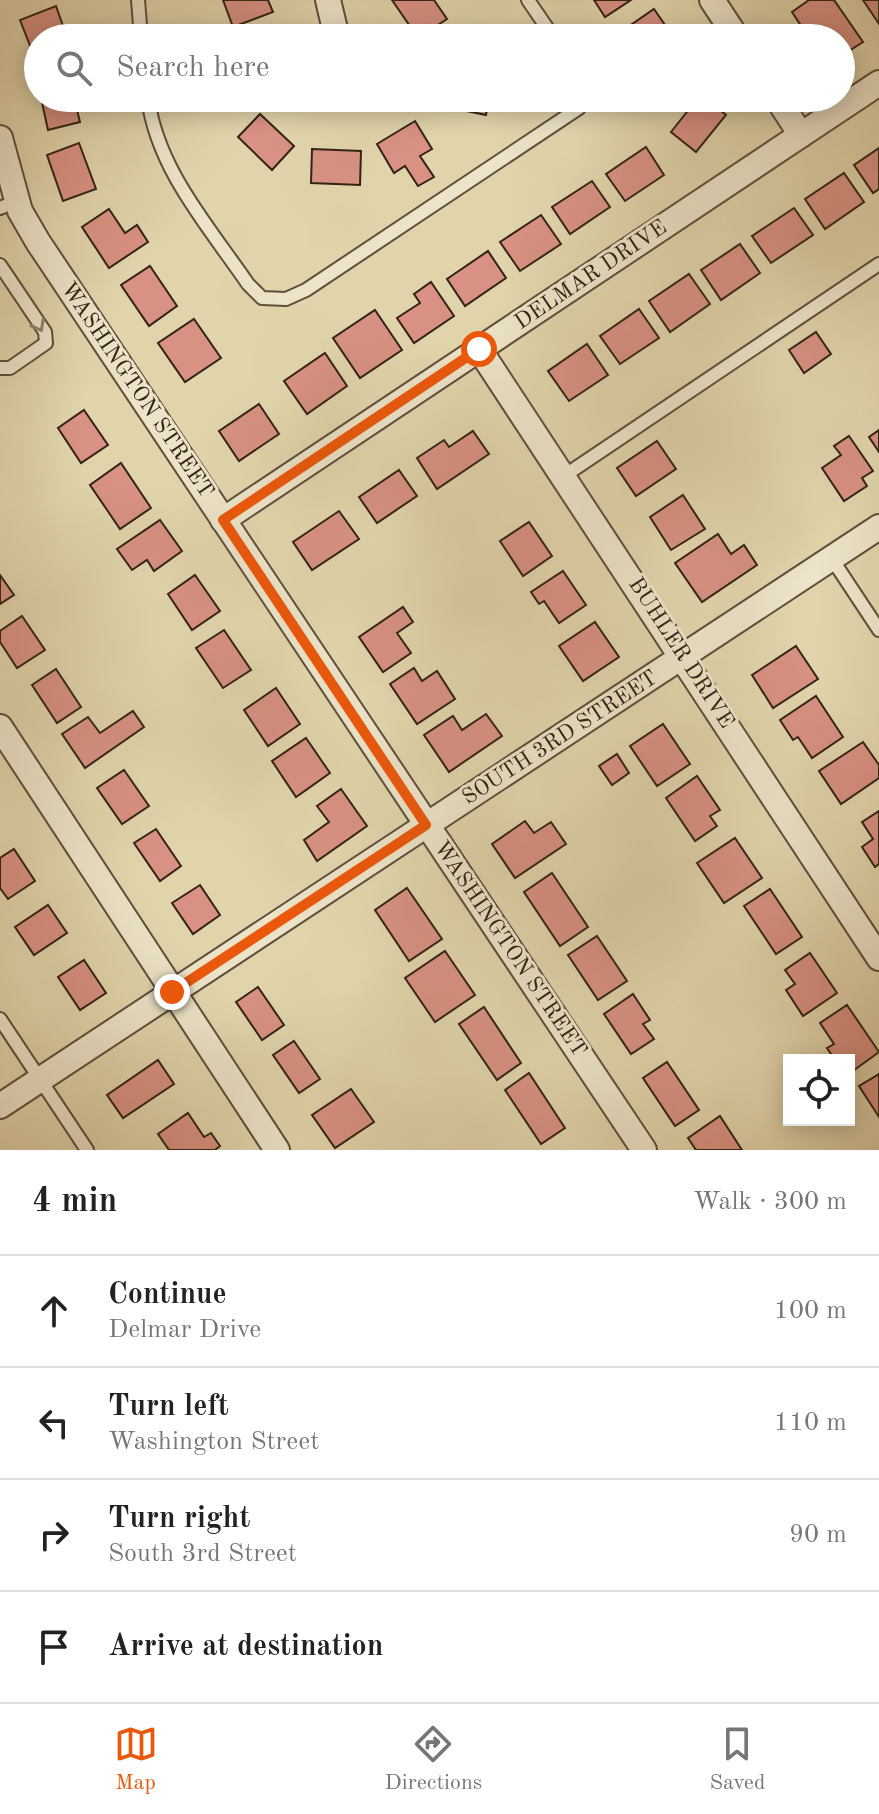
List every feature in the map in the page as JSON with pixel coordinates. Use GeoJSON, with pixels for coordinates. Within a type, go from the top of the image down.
{"type":"FeatureCollection","features":[{"type":"Feature","properties":{"kind":"street"},"geometry":{"type":"LineString","coordinates":[[328,0],[334,24]]}},
{"type":"Feature","properties":{"kind":"street"},"geometry":{"type":"LineString","coordinates":[[712,0],[728,24]]}},
{"type":"Feature","properties":{"kind":"street","name":"DELMAR DRIVE"},"geometry":{"type":"LineString","coordinates":[[855,99],[879,83]]}},
{"type":"Feature","properties":{"kind":"street"},"geometry":{"type":"LineString","coordinates":[[786,112],[801,135]]}},
{"type":"Feature","properties":{"kind":"street","name":"DELMAR DRIVE"},"geometry":{"type":"LineString","coordinates":[[223,520],[836,112]]}},
{"type":"Feature","properties":{"kind":"street","name":"WASHINGTON STREET"},"geometry":{"type":"LineString","coordinates":[[0,138],[8,205],[38,242],[644,1150]]}},
{"type":"Feature","properties":{"kind":"street","name":"BUHLER DRIVE"},"geometry":{"type":"LineString","coordinates":[[479,349],[879,958]]}},
{"type":"Feature","properties":{"kind":"street","name":"SOUTH 3RD STREET"},"geometry":{"type":"LineString","coordinates":[[0,1106],[879,527]]}},
{"type":"Feature","properties":{"kind":"street"},"geometry":{"type":"LineString","coordinates":[[0,727],[277,1150]]}},
{"type":"Feature","properties":{"kind":"lane"},"geometry":{"type":"LineString","coordinates":[[138,0],[140,24]]}},
{"type":"Feature","properties":{"kind":"lane"},"geometry":{"type":"LineString","coordinates":[[528,0],[544,24]]}},
{"type":"Feature","properties":{"kind":"lane"},"geometry":{"type":"LineString","coordinates":[[151,112],[157,142],[172,169],[248,284],[262,298],[286,299],[306,290],[573,112]]}},
{"type":"Feature","properties":{"kind":"lane"},"geometry":{"type":"LineString","coordinates":[[564,476],[879,264]]}},
{"type":"Feature","properties":{"kind":"lane"},"geometry":{"type":"LineString","coordinates":[[0,265],[45,332],[46,343],[10,368],[0,368]]}},
{"type":"Feature","properties":{"kind":"lane"},"geometry":{"type":"LineString","coordinates":[[832,559],[879,630]]}},
{"type":"Feature","properties":{"kind":"lane"},"geometry":{"type":"LineString","coordinates":[[0,1019],[87,1150]]}},
{"type":"Feature","properties":{"kind":"building"},"geometry":{"type":"Polygon","coordinates":[[[223,0],[268,0],[273,12],[241,24],[232,24],[223,0]]]}},
{"type":"Feature","properties":{"kind":"building"},"geometry":{"type":"Polygon","coordinates":[[[392,0],[434,0],[447,19],[439,24],[408,24],[392,0]]]}},
{"type":"Feature","properties":{"kind":"building"},"geometry":{"type":"Polygon","coordinates":[[[594,0],[631,0],[605,17],[594,0]]]}},
{"type":"Feature","properties":{"kind":"building"},"geometry":{"type":"Polygon","coordinates":[[[809,0],[834,0],[851,24],[800,24],[792,12],[809,0]]]}},
{"type":"Feature","properties":{"kind":"building"},"geometry":{"type":"Polygon","coordinates":[[[863,0],[879,0],[879,24],[863,0]]]}},
{"type":"Feature","properties":{"kind":"building"},"geometry":{"type":"Polygon","coordinates":[[[56,6],[62,24],[24,24],[24,30],[20,20],[56,6]]]}},
{"type":"Feature","properties":{"kind":"building"},"geometry":{"type":"Polygon","coordinates":[[[654,9],[664,24],[632,24],[654,9]]]}},
{"type":"Feature","properties":{"kind":"building"},"geometry":{"type":"Polygon","coordinates":[[[855,30],[863,42],[855,47],[855,30]]]}},
{"type":"Feature","properties":{"kind":"building"},"geometry":{"type":"Polygon","coordinates":[[[44,112],[78,112],[80,122],[48,130],[44,112]]]}},
{"type":"Feature","properties":{"kind":"building"},"geometry":{"type":"Polygon","coordinates":[[[687,112],[722,112],[726,115],[696,152],[671,132],[687,112]]]}},
{"type":"Feature","properties":{"kind":"building"},"geometry":{"type":"Polygon","coordinates":[[[260,114],[294,146],[272,170],[238,137],[260,114]]]}},
{"type":"Feature","properties":{"kind":"building"},"geometry":{"type":"Polygon","coordinates":[[[415,121],[432,149],[420,156],[434,177],[418,186],[405,166],[394,173],[377,144],[415,121]]]}},
{"type":"Feature","properties":{"kind":"building"},"geometry":{"type":"Polygon","coordinates":[[[79,143],[96,189],[63,201],[47,155],[79,143]]]}},
{"type":"Feature","properties":{"kind":"building"},"geometry":{"type":"Polygon","coordinates":[[[646,147],[664,175],[625,201],[606,174],[646,147]]]}},
{"type":"Feature","properties":{"kind":"building"},"geometry":{"type":"Polygon","coordinates":[[[879,148],[879,189],[873,193],[854,165],[879,148]]]}},
{"type":"Feature","properties":{"kind":"building"},"geometry":{"type":"Polygon","coordinates":[[[312,149],[361,151],[360,185],[311,183],[312,149]]]}},
{"type":"Feature","properties":{"kind":"building"},"geometry":{"type":"Polygon","coordinates":[[[844,173],[864,202],[825,229],[805,199],[844,173]]]}},
{"type":"Feature","properties":{"kind":"building"},"geometry":{"type":"Polygon","coordinates":[[[592,181],[610,207],[570,234],[552,207],[592,181]]]}},
{"type":"Feature","properties":{"kind":"building"},"geometry":{"type":"Polygon","coordinates":[[[794,208],[813,235],[771,263],[752,236],[794,208]]]}},
{"type":"Feature","properties":{"kind":"building"},"geometry":{"type":"Polygon","coordinates":[[[109,209],[125,233],[137,225],[148,242],[109,268],[82,227],[109,209]]]}},
{"type":"Feature","properties":{"kind":"building"},"geometry":{"type":"Polygon","coordinates":[[[541,215],[561,244],[520,271],[500,242],[541,215]]]}},
{"type":"Feature","properties":{"kind":"building"},"geometry":{"type":"Polygon","coordinates":[[[740,244],[760,273],[721,300],[701,270],[740,244]]]}},
{"type":"Feature","properties":{"kind":"building"},"geometry":{"type":"Polygon","coordinates":[[[488,251],[506,278],[465,306],[447,279],[488,251]]]}},
{"type":"Feature","properties":{"kind":"building"},"geometry":{"type":"Polygon","coordinates":[[[150,266],[177,306],[149,326],[121,285],[150,266]]]}},
{"type":"Feature","properties":{"kind":"building"},"geometry":{"type":"Polygon","coordinates":[[[689,274],[710,304],[670,332],[649,301],[689,274]]]}},
{"type":"Feature","properties":{"kind":"building"},"geometry":{"type":"Polygon","coordinates":[[[431,282],[454,316],[414,343],[397,318],[420,303],[414,294],[431,282]]]}},
{"type":"Feature","properties":{"kind":"building"},"geometry":{"type":"Polygon","coordinates":[[[639,309],[659,338],[620,364],[600,336],[639,309]]]}},
{"type":"Feature","properties":{"kind":"building"},"geometry":{"type":"Polygon","coordinates":[[[375,310],[402,350],[360,378],[333,338],[375,310]]]}},
{"type":"Feature","properties":{"kind":"building"},"geometry":{"type":"Polygon","coordinates":[[[194,319],[221,358],[185,382],[158,343],[194,319]]]}},
{"type":"Feature","properties":{"kind":"building"},"geometry":{"type":"Polygon","coordinates":[[[816,332],[831,354],[804,373],[789,350],[816,332]]]}},
{"type":"Feature","properties":{"kind":"building"},"geometry":{"type":"Polygon","coordinates":[[[587,344],[608,375],[569,401],[548,371],[587,344]]]}},
{"type":"Feature","properties":{"kind":"building"},"geometry":{"type":"Polygon","coordinates":[[[325,353],[347,386],[307,414],[284,381],[325,353]]]}},
{"type":"Feature","properties":{"kind":"building"},"geometry":{"type":"Polygon","coordinates":[[[259,404],[279,434],[239,461],[219,431],[259,404]]]}},
{"type":"Feature","properties":{"kind":"building"},"geometry":{"type":"Polygon","coordinates":[[[84,410],[108,445],[81,463],[58,428],[84,410]]]}},
{"type":"Feature","properties":{"kind":"building"},"geometry":{"type":"Polygon","coordinates":[[[879,430],[879,452],[869,437],[879,430]]]}},
{"type":"Feature","properties":{"kind":"building"},"geometry":{"type":"Polygon","coordinates":[[[473,431],[489,454],[437,489],[417,458],[444,440],[449,447],[473,431]]]}},
{"type":"Feature","properties":{"kind":"building"},"geometry":{"type":"Polygon","coordinates":[[[849,436],[873,471],[862,478],[867,486],[844,501],[822,468],[841,455],[834,446],[849,436]]]}},
{"type":"Feature","properties":{"kind":"building"},"geometry":{"type":"Polygon","coordinates":[[[657,441],[676,469],[636,496],[617,468],[657,441]]]}},
{"type":"Feature","properties":{"kind":"building"},"geometry":{"type":"Polygon","coordinates":[[[121,463],[151,508],[120,529],[90,485],[121,463]]]}},
{"type":"Feature","properties":{"kind":"building"},"geometry":{"type":"Polygon","coordinates":[[[399,470],[417,496],[377,523],[359,497],[399,470]]]}},
{"type":"Feature","properties":{"kind":"building"},"geometry":{"type":"Polygon","coordinates":[[[683,495],[705,529],[671,550],[650,517],[683,495]]]}},
{"type":"Feature","properties":{"kind":"building"},"geometry":{"type":"Polygon","coordinates":[[[339,511],[359,539],[312,570],[293,542],[339,511]]]}},
{"type":"Feature","properties":{"kind":"building"},"geometry":{"type":"Polygon","coordinates":[[[160,520],[182,551],[154,571],[147,560],[132,570],[117,549],[160,520]]]}},
{"type":"Feature","properties":{"kind":"building"},"geometry":{"type":"Polygon","coordinates":[[[529,522],[552,556],[523,576],[500,541],[529,522]]]}},
{"type":"Feature","properties":{"kind":"building"},"geometry":{"type":"Polygon","coordinates":[[[718,534],[731,554],[744,545],[757,565],[702,602],[675,563],[718,534]]]}},
{"type":"Feature","properties":{"kind":"building"},"geometry":{"type":"Polygon","coordinates":[[[563,571],[586,605],[559,623],[544,601],[539,604],[531,592],[563,571]]]}},
{"type":"Feature","properties":{"kind":"building"},"geometry":{"type":"Polygon","coordinates":[[[0,575],[14,595],[0,604],[0,575]]]}},
{"type":"Feature","properties":{"kind":"building"},"geometry":{"type":"Polygon","coordinates":[[[195,575],[220,611],[192,630],[168,594],[195,575]]]}},
{"type":"Feature","properties":{"kind":"building"},"geometry":{"type":"Polygon","coordinates":[[[403,607],[413,622],[397,633],[411,653],[383,672],[359,637],[403,607]]]}},
{"type":"Feature","properties":{"kind":"building"},"geometry":{"type":"Polygon","coordinates":[[[22,616],[45,650],[17,668],[0,642],[0,631],[22,616]]]}},
{"type":"Feature","properties":{"kind":"building"},"geometry":{"type":"Polygon","coordinates":[[[595,622],[619,657],[583,681],[559,646],[595,622]]]}},
{"type":"Feature","properties":{"kind":"building"},"geometry":{"type":"Polygon","coordinates":[[[224,630],[251,670],[223,688],[196,648],[224,630]]]}},
{"type":"Feature","properties":{"kind":"building"},"geometry":{"type":"Polygon","coordinates":[[[796,646],[818,679],[773,708],[752,675],[796,646]]]}},
{"type":"Feature","properties":{"kind":"building"},"geometry":{"type":"Polygon","coordinates":[[[414,668],[422,681],[437,671],[455,699],[417,724],[390,684],[414,668]]]}},
{"type":"Feature","properties":{"kind":"building"},"geometry":{"type":"Polygon","coordinates":[[[56,669],[81,707],[57,723],[32,685],[56,669]]]}},
{"type":"Feature","properties":{"kind":"building"},"geometry":{"type":"Polygon","coordinates":[[[276,688],[300,724],[268,746],[244,710],[276,688]]]}},
{"type":"Feature","properties":{"kind":"building"},"geometry":{"type":"Polygon","coordinates":[[[816,696],[843,737],[812,758],[798,737],[793,740],[780,720],[816,696]]]}},
{"type":"Feature","properties":{"kind":"building"},"geometry":{"type":"Polygon","coordinates":[[[133,711],[144,727],[85,768],[62,734],[88,717],[100,733],[133,711]]]}},
{"type":"Feature","properties":{"kind":"building"},"geometry":{"type":"Polygon","coordinates":[[[486,714],[502,736],[449,772],[424,735],[453,716],[462,730],[486,714]]]}},
{"type":"Feature","properties":{"kind":"building"},"geometry":{"type":"Polygon","coordinates":[[[663,724],[690,764],[657,786],[630,746],[663,724]]]}},
{"type":"Feature","properties":{"kind":"building"},"geometry":{"type":"Polygon","coordinates":[[[306,738],[330,773],[296,797],[272,761],[306,738]]]}},
{"type":"Feature","properties":{"kind":"building"},"geometry":{"type":"Polygon","coordinates":[[[863,742],[879,765],[879,778],[841,804],[819,771],[863,742]]]}},
{"type":"Feature","properties":{"kind":"building"},"geometry":{"type":"Polygon","coordinates":[[[617,754],[629,773],[612,785],[599,766],[617,754]]]}},
{"type":"Feature","properties":{"kind":"building"},"geometry":{"type":"Polygon","coordinates":[[[124,770],[149,806],[122,824],[97,788],[124,770]]]}},
{"type":"Feature","properties":{"kind":"building"},"geometry":{"type":"Polygon","coordinates":[[[697,776],[720,810],[710,816],[717,826],[695,841],[666,798],[697,776]]]}},
{"type":"Feature","properties":{"kind":"building"},"geometry":{"type":"Polygon","coordinates":[[[341,789],[367,826],[317,861],[304,840],[329,822],[317,806],[341,789]]]}},
{"type":"Feature","properties":{"kind":"building"},"geometry":{"type":"Polygon","coordinates":[[[879,811],[879,864],[875,867],[862,847],[873,839],[862,822],[879,811]]]}},
{"type":"Feature","properties":{"kind":"building"},"geometry":{"type":"Polygon","coordinates":[[[525,821],[534,833],[551,822],[566,844],[515,878],[492,844],[525,821]]]}},
{"type":"Feature","properties":{"kind":"building"},"geometry":{"type":"Polygon","coordinates":[[[156,829],[181,866],[160,881],[134,843],[156,829]]]}},
{"type":"Feature","properties":{"kind":"building"},"geometry":{"type":"Polygon","coordinates":[[[735,838],[762,878],[724,903],[697,863],[735,838]]]}},
{"type":"Feature","properties":{"kind":"building"},"geometry":{"type":"Polygon","coordinates":[[[14,849],[35,881],[8,899],[0,888],[0,858],[14,849]]]}},
{"type":"Feature","properties":{"kind":"building"},"geometry":{"type":"Polygon","coordinates":[[[552,873],[588,927],[560,946],[524,892],[552,873]]]}},
{"type":"Feature","properties":{"kind":"building"},"geometry":{"type":"Polygon","coordinates":[[[200,885],[220,915],[193,934],[172,903],[200,885]]]}},
{"type":"Feature","properties":{"kind":"building"},"geometry":{"type":"Polygon","coordinates":[[[407,888],[442,939],[409,961],[375,910],[407,888]]]}},
{"type":"Feature","properties":{"kind":"building"},"geometry":{"type":"Polygon","coordinates":[[[770,889],[802,937],[776,954],[744,906],[770,889]]]}},
{"type":"Feature","properties":{"kind":"building"},"geometry":{"type":"Polygon","coordinates":[[[48,905],[67,933],[34,955],[15,927],[48,905]]]}},
{"type":"Feature","properties":{"kind":"building"},"geometry":{"type":"Polygon","coordinates":[[[597,936],[627,981],[598,1000],[568,955],[597,936]]]}},
{"type":"Feature","properties":{"kind":"building"},"geometry":{"type":"Polygon","coordinates":[[[445,951],[475,995],[435,1022],[405,978],[445,951]]]}},
{"type":"Feature","properties":{"kind":"building"},"geometry":{"type":"Polygon","coordinates":[[[810,953],[837,993],[803,1016],[786,990],[795,984],[785,970],[810,953]]]}},
{"type":"Feature","properties":{"kind":"building"},"geometry":{"type":"Polygon","coordinates":[[[84,960],[106,993],[80,1010],[58,977],[84,960]]]}},
{"type":"Feature","properties":{"kind":"building"},"geometry":{"type":"Polygon","coordinates":[[[258,987],[284,1025],[262,1040],[236,1002],[258,987]]]}},
{"type":"Feature","properties":{"kind":"building"},"geometry":{"type":"Polygon","coordinates":[[[633,994],[650,1020],[643,1024],[654,1039],[631,1054],[604,1014],[633,994]]]}},
{"type":"Feature","properties":{"kind":"building"},"geometry":{"type":"Polygon","coordinates":[[[847,1005],[879,1052],[855,1070],[855,1054],[831,1054],[827,1048],[834,1044],[820,1023],[847,1005]]]}},
{"type":"Feature","properties":{"kind":"building"},"geometry":{"type":"Polygon","coordinates":[[[484,1007],[521,1063],[497,1080],[459,1024],[484,1007]]]}},
{"type":"Feature","properties":{"kind":"building"},"geometry":{"type":"Polygon","coordinates":[[[294,1041],[320,1079],[299,1093],[273,1055],[294,1041]]]}},
{"type":"Feature","properties":{"kind":"building"},"geometry":{"type":"Polygon","coordinates":[[[158,1060],[174,1084],[123,1118],[107,1095],[158,1060]]]}},
{"type":"Feature","properties":{"kind":"building"},"geometry":{"type":"Polygon","coordinates":[[[667,1062],[699,1110],[675,1126],[643,1078],[667,1062]]]}},
{"type":"Feature","properties":{"kind":"building"},"geometry":{"type":"Polygon","coordinates":[[[529,1073],[565,1128],[541,1144],[505,1090],[529,1073]]]}},
{"type":"Feature","properties":{"kind":"building"},"geometry":{"type":"Polygon","coordinates":[[[879,1074],[879,1117],[859,1086],[879,1074]]]}},
{"type":"Feature","properties":{"kind":"building"},"geometry":{"type":"Polygon","coordinates":[[[351,1089],[374,1122],[335,1148],[312,1115],[351,1089]]]}},
{"type":"Feature","properties":{"kind":"building"},"geometry":{"type":"Polygon","coordinates":[[[188,1113],[204,1137],[211,1133],[220,1146],[215,1150],[169,1150],[158,1134],[188,1113]]]}},
{"type":"Feature","properties":{"kind":"building"},"geometry":{"type":"Polygon","coordinates":[[[720,1116],[742,1150],[696,1150],[688,1138],[720,1116]]]}},
{"type":"Feature","properties":{"kind":"route"},"geometry":{"type":"LineString","coordinates":[[172,992],[426,825],[223,520],[479,349]]}}]}
